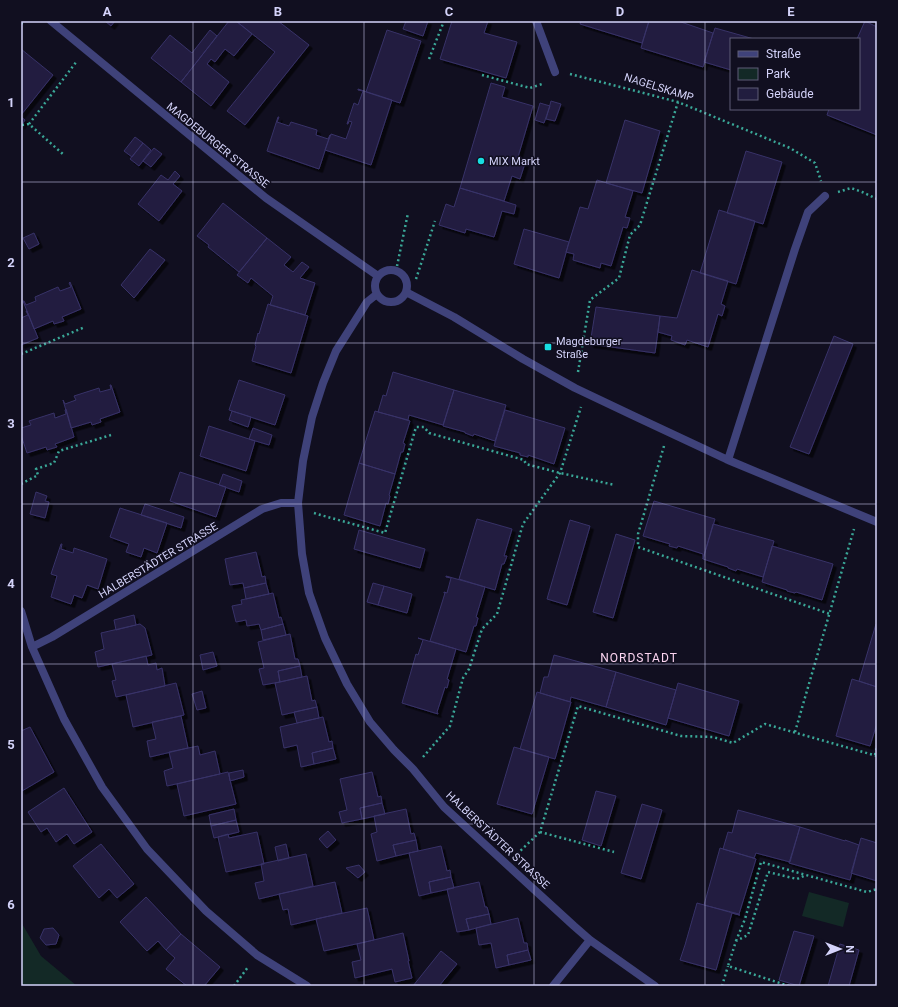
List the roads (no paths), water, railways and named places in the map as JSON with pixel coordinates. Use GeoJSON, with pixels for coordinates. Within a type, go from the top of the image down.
{"type":"FeatureCollection","features":[{"type":"Feature","properties":{"kind":"street","name":"MAGDEBURGER STRASSE"},"geometry":{"type":"LineString","coordinates":[[51,21],[266,198],[378,276]]}},
{"type":"Feature","properties":{"kind":"street"},"geometry":{"type":"LineString","coordinates":[[536,21],[555,72]]}},
{"type":"Feature","properties":{"kind":"street"},"geometry":{"type":"LineString","coordinates":[[728,460],[795,248],[808,212],[825,196]]}},
{"type":"Feature","properties":{"kind":"street"},"geometry":{"type":"LineString","coordinates":[[386,271],[396,271],[402,274],[408,293],[395,302],[384,301],[377,294],[375,286],[378,276],[386,271]]}},
{"type":"Feature","properties":{"kind":"street"},"geometry":{"type":"LineString","coordinates":[[408,293],[454,317],[523,359],[585,393],[728,460],[877,522]]}},
{"type":"Feature","properties":{"kind":"street","name":"HALBERSTÄDTER STRASSE"},"geometry":{"type":"LineString","coordinates":[[377,294],[368,302],[336,351],[323,383],[310,424],[303,460],[298,503],[302,554],[310,592],[325,638],[347,684],[370,722],[413,769],[444,807],[590,940],[655,986]]}},
{"type":"Feature","properties":{"kind":"street","name":"HALBERSTÄDTER STRASSE"},"geometry":{"type":"LineString","coordinates":[[32,647],[52,637],[262,509],[281,502],[298,503]]}},
{"type":"Feature","properties":{"kind":"street"},"geometry":{"type":"LineString","coordinates":[[21,611],[32,647],[64,719],[102,787],[147,849],[206,911],[257,954],[307,986]]}},
{"type":"Feature","properties":{"kind":"street"},"geometry":{"type":"LineString","coordinates":[[553,986],[590,940]]}},
{"type":"Feature","properties":{"kind":"place","name":"MIX Markt"},"geometry":{"type":"Point","coordinates":[481,161]}},
{"type":"Feature","properties":{"kind":"place","name":"Magdeburger Straße"},"geometry":{"type":"Point","coordinates":[548,347]}},
{"type":"Feature","properties":{"kind":"district","name":"NORDSTADT"},"geometry":{"type":"Point","coordinates":[639,658]}}]}
